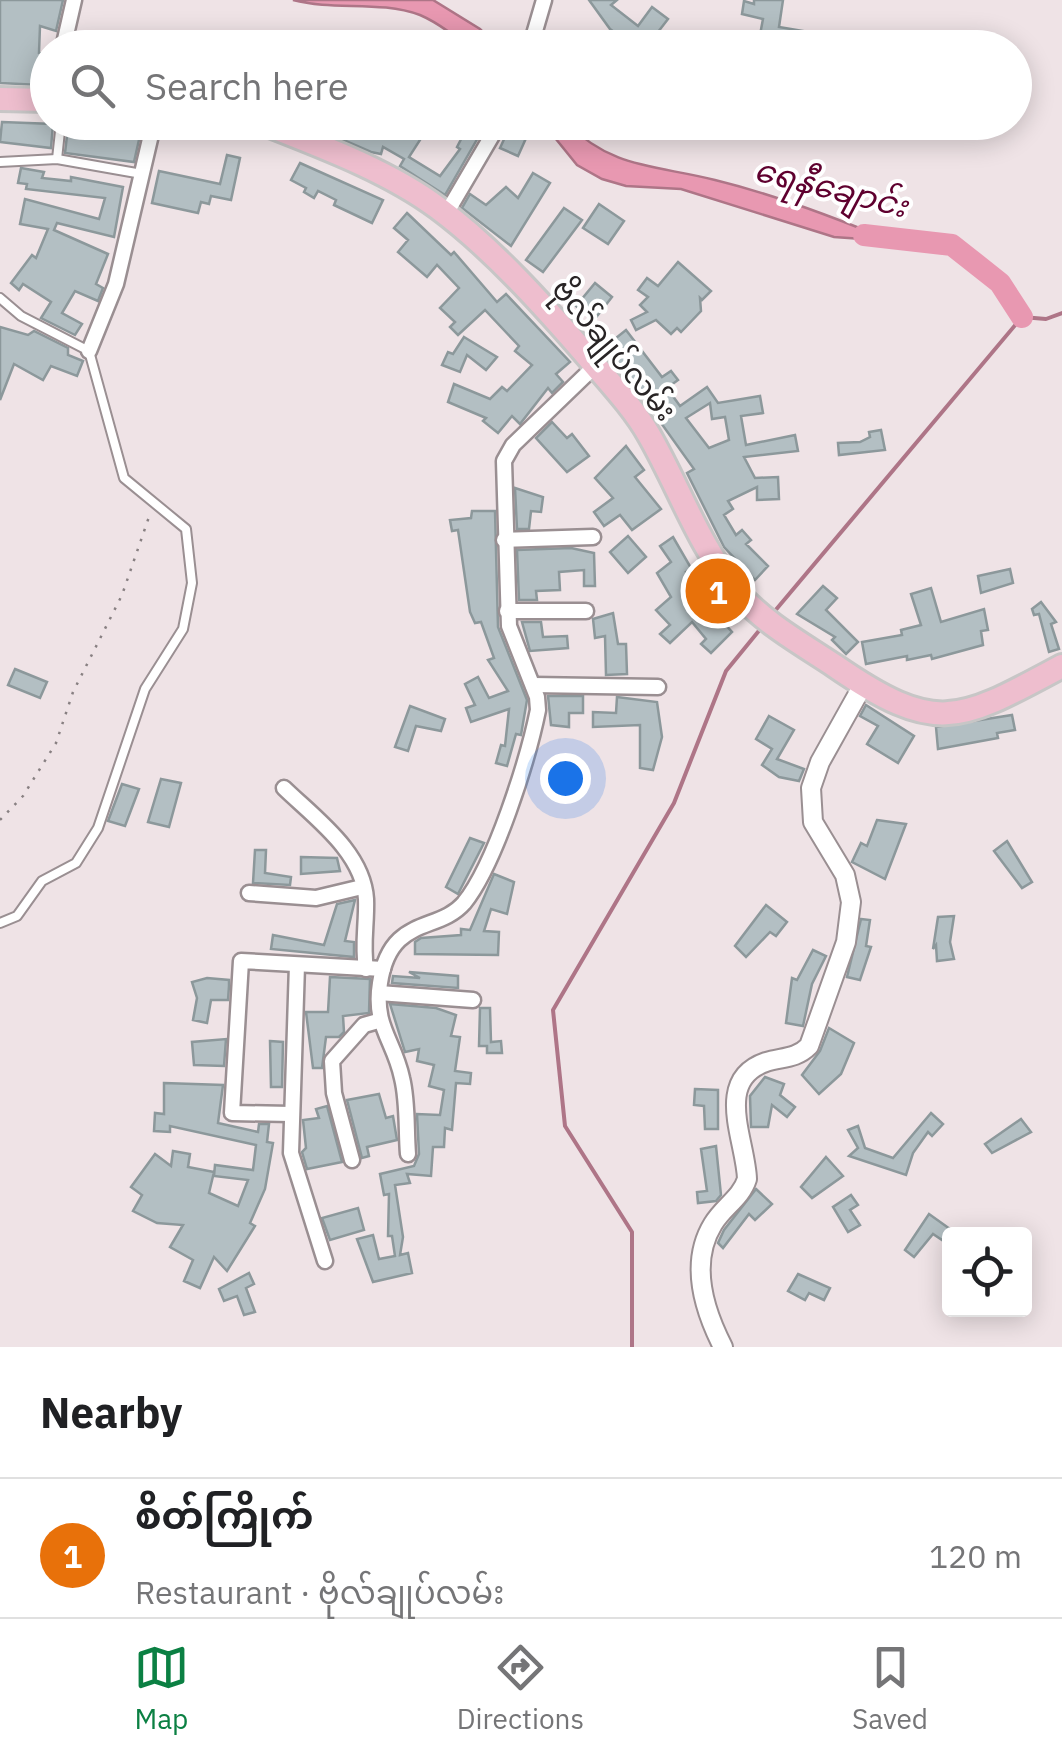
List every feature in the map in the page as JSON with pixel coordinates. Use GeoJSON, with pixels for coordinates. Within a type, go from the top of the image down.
{"type":"FeatureCollection","features":[{"type":"Feature","properties":{"kind":"main road"},"geometry":{"type":"LineString","coordinates":[[0,99],[30,100]]}},
{"type":"Feature","properties":{"kind":"main road","name":"ဗိုလ်‌ချုပ်‌လမ်း"},"geometry":{"type":"LineString","coordinates":[[300,140],[394,182],[446,214],[595,366],[646,430],[700,534],[740,596],[863,685],[913,711],[931,714],[984,706],[1062,666]]}},
{"type":"Feature","properties":{"kind":"street"},"geometry":{"type":"LineString","coordinates":[[68,30],[74,0]]}},
{"type":"Feature","properties":{"kind":"street"},"geometry":{"type":"LineString","coordinates":[[535,30],[544,0]]}},
{"type":"Feature","properties":{"kind":"street"},"geometry":{"type":"LineString","coordinates":[[89,351],[116,284],[150,140]]}},
{"type":"Feature","properties":{"kind":"street"},"geometry":{"type":"LineString","coordinates":[[446,214],[489,140]]}},
{"type":"Feature","properties":{"kind":"street"},"geometry":{"type":"LineString","coordinates":[[408,1154],[402,1077],[378,1021],[383,969],[410,928],[454,912],[468,897],[500,832],[535,724],[537,697],[517,650],[507,611],[502,470],[507,454],[595,366]]}},
{"type":"Feature","properties":{"kind":"street"},"geometry":{"type":"LineString","coordinates":[[504,540],[593,538]]}},
{"type":"Feature","properties":{"kind":"street"},"geometry":{"type":"LineString","coordinates":[[507,611],[586,610]]}},
{"type":"Feature","properties":{"kind":"street"},"geometry":{"type":"LineString","coordinates":[[533,685],[658,687]]}},
{"type":"Feature","properties":{"kind":"street"},"geometry":{"type":"LineString","coordinates":[[723,1347],[704,1301],[702,1250],[712,1225],[747,1180],[735,1101],[740,1080],[756,1066],[794,1056],[809,1046],[849,931],[849,887],[813,822],[812,788],[820,762],[863,685]]}},
{"type":"Feature","properties":{"kind":"street"},"geometry":{"type":"LineString","coordinates":[[284,788],[344,848],[362,887],[366,969]]}},
{"type":"Feature","properties":{"kind":"street"},"geometry":{"type":"LineString","coordinates":[[249,893],[316,898],[362,887]]}},
{"type":"Feature","properties":{"kind":"street"},"geometry":{"type":"LineString","coordinates":[[291,1114],[232,1113],[241,960],[383,969]]}},
{"type":"Feature","properties":{"kind":"street"},"geometry":{"type":"LineString","coordinates":[[297,965],[290,1154],[325,1261]]}},
{"type":"Feature","properties":{"kind":"street"},"geometry":{"type":"LineString","coordinates":[[379,992],[473,1000]]}},
{"type":"Feature","properties":{"kind":"street"},"geometry":{"type":"LineString","coordinates":[[352,1160],[334,1092],[332,1061],[364,1025],[378,1021]]}},
{"type":"Feature","properties":{"kind":"lane"},"geometry":{"type":"LineString","coordinates":[[57,159],[59,140]]}},
{"type":"Feature","properties":{"kind":"lane"},"geometry":{"type":"LineString","coordinates":[[0,162],[57,159],[142,174]]}},
{"type":"Feature","properties":{"kind":"lane"},"geometry":{"type":"LineString","coordinates":[[0,298],[20,316],[89,351],[124,478],[186,529],[192,583],[183,629],[145,688],[98,828],[84,853],[42,882],[17,916],[0,923]]}},
{"type":"Feature","properties":{"kind":"path"},"geometry":{"type":"LineString","coordinates":[[0,820],[23,796],[56,743],[74,692],[122,594],[154,503]]}},
{"type":"Feature","properties":{"kind":"shaded area"},"geometry":{"type":"Polygon","coordinates":[[[293,0],[433,0],[481,30],[446,30],[404,10],[293,0]]]}},
{"type":"Feature","properties":{"kind":"shaded area"},"geometry":{"type":"Polygon","coordinates":[[[557,140],[587,140],[636,163],[760,192],[891,241],[834,237],[681,189],[626,186],[602,179],[577,165],[557,140]]]}},
{"type":"Feature","properties":{"kind":"building"},"geometry":{"type":"Polygon","coordinates":[[[0,0],[63,0],[56,30],[40,26],[40,30],[30,30],[30,84],[0,83],[0,0]]]}},
{"type":"Feature","properties":{"kind":"building"},"geometry":{"type":"Polygon","coordinates":[[[589,0],[617,0],[611,5],[638,26],[652,7],[668,19],[660,30],[610,29],[589,0]]]}},
{"type":"Feature","properties":{"kind":"building"},"geometry":{"type":"Polygon","coordinates":[[[754,0],[783,0],[779,27],[797,30],[761,30],[763,19],[742,14],[744,1],[754,4],[754,0]]]}},
{"type":"Feature","properties":{"kind":"building"},"geometry":{"type":"Polygon","coordinates":[[[2,122],[30,123],[30,140],[52,140],[51,148],[0,142],[2,122]]]}},
{"type":"Feature","properties":{"kind":"building"},"geometry":{"type":"Polygon","coordinates":[[[66,140],[139,140],[134,162],[65,153],[66,140]]]}},
{"type":"Feature","properties":{"kind":"building"},"geometry":{"type":"Polygon","coordinates":[[[343,140],[420,140],[409,157],[440,176],[460,149],[457,147],[461,140],[477,140],[445,195],[400,166],[404,159],[383,147],[381,154],[343,140]]]}},
{"type":"Feature","properties":{"kind":"building"},"geometry":{"type":"Polygon","coordinates":[[[504,140],[525,140],[518,156],[500,148],[504,140]]]}},
{"type":"Feature","properties":{"kind":"building"},"geometry":{"type":"Polygon","coordinates":[[[227,155],[240,158],[231,200],[211,196],[209,204],[201,202],[198,213],[152,203],[159,171],[220,184],[227,155]]]}},
{"type":"Feature","properties":{"kind":"building"},"geometry":{"type":"Polygon","coordinates":[[[300,163],[383,200],[372,223],[334,205],[336,200],[318,191],[314,198],[304,192],[306,188],[291,180],[300,163]]]}},
{"type":"Feature","properties":{"kind":"building"},"geometry":{"type":"Polygon","coordinates":[[[21,168],[44,172],[42,178],[71,181],[71,177],[123,187],[114,237],[57,223],[54,230],[108,254],[96,284],[103,288],[98,301],[75,291],[62,313],[82,324],[75,335],[41,318],[51,302],[23,284],[19,290],[11,283],[32,255],[36,258],[48,229],[20,224],[25,199],[99,219],[105,198],[26,189],[27,184],[18,183],[21,168]]]}},
{"type":"Feature","properties":{"kind":"building"},"geometry":{"type":"Polygon","coordinates":[[[533,173],[550,183],[511,246],[462,208],[470,194],[486,205],[506,187],[518,198],[533,173]]]}},
{"type":"Feature","properties":{"kind":"building"},"geometry":{"type":"Polygon","coordinates":[[[599,204],[624,221],[608,244],[583,228],[599,204]]]}},
{"type":"Feature","properties":{"kind":"building"},"geometry":{"type":"Polygon","coordinates":[[[564,208],[582,220],[543,272],[526,260],[564,208]]]}},
{"type":"Feature","properties":{"kind":"building"},"geometry":{"type":"Polygon","coordinates":[[[407,213],[451,255],[454,252],[497,302],[506,294],[570,362],[556,374],[563,382],[552,393],[548,388],[520,424],[512,416],[498,433],[483,421],[486,418],[448,402],[454,384],[490,399],[502,387],[507,391],[532,365],[515,351],[519,346],[485,310],[458,335],[450,327],[455,322],[440,308],[459,288],[437,265],[427,277],[398,252],[408,240],[394,228],[407,213]]]}},
{"type":"Feature","properties":{"kind":"building"},"geometry":{"type":"Polygon","coordinates":[[[678,262],[711,291],[700,298],[701,311],[681,332],[677,328],[671,334],[656,320],[636,330],[631,320],[647,312],[640,305],[648,297],[638,290],[647,278],[658,286],[678,262]]]}},
{"type":"Feature","properties":{"kind":"building"},"geometry":{"type":"Polygon","coordinates":[[[595,283],[612,297],[594,320],[576,306],[595,283]]]}},
{"type":"Feature","properties":{"kind":"building"},"geometry":{"type":"Polygon","coordinates":[[[0,327],[28,335],[34,331],[68,348],[68,355],[83,361],[77,376],[51,366],[43,380],[14,364],[0,400],[0,327]]]}},
{"type":"Feature","properties":{"kind":"building"},"geometry":{"type":"Polygon","coordinates":[[[626,330],[662,377],[671,371],[678,380],[667,388],[680,406],[707,387],[718,403],[760,396],[763,413],[741,416],[746,445],[795,435],[798,451],[744,457],[755,478],[778,477],[779,499],[757,500],[757,487],[728,501],[733,509],[724,515],[736,535],[742,530],[751,540],[746,544],[768,566],[755,580],[724,547],[687,473],[694,469],[606,346],[626,330]],[[710,403],[686,418],[709,448],[729,440],[725,417],[712,419],[710,403]]]}},
{"type":"Feature","properties":{"kind":"building"},"geometry":{"type":"Polygon","coordinates":[[[464,337],[497,357],[486,370],[467,355],[460,372],[442,365],[448,352],[453,354],[464,337]]]}},
{"type":"Feature","properties":{"kind":"building"},"geometry":{"type":"Polygon","coordinates":[[[552,422],[567,438],[572,434],[589,456],[567,472],[536,438],[552,422]]]}},
{"type":"Feature","properties":{"kind":"building"},"geometry":{"type":"Polygon","coordinates":[[[881,430],[885,450],[839,455],[838,443],[860,442],[870,437],[869,432],[881,430]]]}},
{"type":"Feature","properties":{"kind":"building"},"geometry":{"type":"Polygon","coordinates":[[[626,446],[644,470],[635,477],[661,509],[632,530],[620,515],[604,526],[594,512],[613,498],[595,478],[626,446]]]}},
{"type":"Feature","properties":{"kind":"building"},"geometry":{"type":"Polygon","coordinates":[[[515,488],[543,497],[541,512],[531,511],[529,529],[517,529],[515,488]]]}},
{"type":"Feature","properties":{"kind":"building"},"geometry":{"type":"Polygon","coordinates":[[[472,511],[495,511],[498,627],[527,700],[521,735],[516,734],[507,766],[496,763],[501,745],[505,746],[509,709],[471,722],[466,708],[475,705],[465,684],[478,677],[489,698],[508,691],[488,660],[494,658],[481,622],[475,623],[470,612],[458,530],[452,531],[450,520],[471,518],[472,511]]]}},
{"type":"Feature","properties":{"kind":"building"},"geometry":{"type":"Polygon","coordinates":[[[628,536],[646,557],[628,573],[610,552],[628,536]]]}},
{"type":"Feature","properties":{"kind":"building"},"geometry":{"type":"Polygon","coordinates":[[[673,537],[691,568],[686,572],[699,587],[695,591],[732,632],[711,653],[701,644],[706,639],[692,622],[670,643],[660,634],[670,625],[656,610],[671,597],[657,573],[671,562],[660,546],[673,537]]]}},
{"type":"Feature","properties":{"kind":"building"},"geometry":{"type":"Polygon","coordinates":[[[571,548],[594,553],[595,586],[584,586],[584,570],[559,572],[560,590],[536,591],[537,600],[519,600],[517,550],[571,548]]]}},
{"type":"Feature","properties":{"kind":"building"},"geometry":{"type":"Polygon","coordinates":[[[1010,569],[1013,583],[981,593],[978,576],[1010,569]]]}},
{"type":"Feature","properties":{"kind":"building"},"geometry":{"type":"Polygon","coordinates":[[[823,586],[837,598],[826,610],[858,642],[846,654],[832,640],[835,637],[797,614],[823,586]]]}},
{"type":"Feature","properties":{"kind":"building"},"geometry":{"type":"Polygon","coordinates":[[[931,588],[941,622],[984,609],[988,630],[981,631],[983,645],[932,659],[931,655],[907,660],[907,656],[866,664],[862,642],[902,635],[901,630],[921,625],[911,594],[931,588]]]}},
{"type":"Feature","properties":{"kind":"building"},"geometry":{"type":"Polygon","coordinates":[[[1041,602],[1056,622],[1051,624],[1059,649],[1049,652],[1039,614],[1034,615],[1032,609],[1041,602]]]}},
{"type":"Feature","properties":{"kind":"building"},"geometry":{"type":"Polygon","coordinates":[[[613,613],[618,644],[626,644],[627,674],[606,675],[605,636],[595,638],[593,619],[613,613]]]}},
{"type":"Feature","properties":{"kind":"building"},"geometry":{"type":"Polygon","coordinates":[[[522,622],[541,622],[543,637],[567,636],[568,648],[530,651],[522,622]]]}},
{"type":"Feature","properties":{"kind":"building"},"geometry":{"type":"Polygon","coordinates":[[[15,669],[47,682],[40,698],[8,685],[15,669]]]}},
{"type":"Feature","properties":{"kind":"building"},"geometry":{"type":"Polygon","coordinates":[[[548,696],[583,696],[583,713],[569,713],[569,727],[551,725],[548,696]]]}},
{"type":"Feature","properties":{"kind":"building"},"geometry":{"type":"Polygon","coordinates":[[[617,697],[657,702],[662,737],[653,770],[640,768],[640,725],[593,727],[593,712],[616,713],[617,697]]]}},
{"type":"Feature","properties":{"kind":"building"},"geometry":{"type":"Polygon","coordinates":[[[866,705],[914,736],[898,763],[867,744],[878,726],[860,716],[866,705]]]}},
{"type":"Feature","properties":{"kind":"building"},"geometry":{"type":"Polygon","coordinates":[[[410,706],[445,719],[441,731],[416,726],[408,751],[395,747],[410,706]]]}},
{"type":"Feature","properties":{"kind":"building"},"geometry":{"type":"Polygon","coordinates":[[[1012,715],[1015,730],[997,733],[998,738],[938,749],[936,727],[1012,715]]]}},
{"type":"Feature","properties":{"kind":"building"},"geometry":{"type":"Polygon","coordinates":[[[769,716],[794,730],[777,759],[804,769],[799,781],[779,777],[762,765],[772,749],[756,739],[769,716]]]}},
{"type":"Feature","properties":{"kind":"building"},"geometry":{"type":"Polygon","coordinates":[[[161,779],[181,783],[169,827],[148,822],[161,779]]]}},
{"type":"Feature","properties":{"kind":"building"},"geometry":{"type":"Polygon","coordinates":[[[122,784],[139,789],[125,826],[108,821],[122,784]]]}},
{"type":"Feature","properties":{"kind":"building"},"geometry":{"type":"Polygon","coordinates":[[[877,820],[906,824],[885,879],[852,862],[861,843],[867,846],[877,820]]]}},
{"type":"Feature","properties":{"kind":"building"},"geometry":{"type":"Polygon","coordinates":[[[470,838],[484,843],[458,894],[446,887],[470,838]]]}},
{"type":"Feature","properties":{"kind":"building"},"geometry":{"type":"Polygon","coordinates":[[[1007,841],[1032,882],[1022,888],[994,851],[1007,841]]]}},
{"type":"Feature","properties":{"kind":"building"},"geometry":{"type":"Polygon","coordinates":[[[255,850],[266,850],[265,873],[291,877],[290,885],[253,883],[255,850]]]}},
{"type":"Feature","properties":{"kind":"building"},"geometry":{"type":"Polygon","coordinates":[[[301,857],[337,858],[340,871],[301,874],[301,857]]]}},
{"type":"Feature","properties":{"kind":"building"},"geometry":{"type":"Polygon","coordinates":[[[494,874],[514,882],[507,914],[491,909],[484,931],[499,932],[498,955],[415,954],[415,942],[421,938],[461,935],[461,929],[470,930],[494,874]]]}},
{"type":"Feature","properties":{"kind":"building"},"geometry":{"type":"Polygon","coordinates":[[[355,900],[345,941],[354,942],[354,957],[271,949],[273,935],[324,945],[337,904],[355,900]]]}},
{"type":"Feature","properties":{"kind":"building"},"geometry":{"type":"Polygon","coordinates":[[[766,905],[787,922],[776,936],[770,932],[746,957],[735,946],[766,905]]]}},
{"type":"Feature","properties":{"kind":"building"},"geometry":{"type":"Polygon","coordinates":[[[954,916],[950,942],[954,959],[937,961],[936,945],[933,949],[938,917],[954,916]]]}},
{"type":"Feature","properties":{"kind":"building"},"geometry":{"type":"Polygon","coordinates":[[[861,919],[870,920],[866,946],[871,947],[860,980],[847,977],[861,919]]]}},
{"type":"Feature","properties":{"kind":"building"},"geometry":{"type":"Polygon","coordinates":[[[813,950],[826,956],[812,984],[803,1026],[786,1023],[792,978],[797,980],[813,950]]]}},
{"type":"Feature","properties":{"kind":"building"},"geometry":{"type":"Polygon","coordinates":[[[409,972],[458,976],[458,988],[392,983],[393,976],[420,978],[409,972]]]}},
{"type":"Feature","properties":{"kind":"building"},"geometry":{"type":"Polygon","coordinates":[[[330,977],[370,979],[369,1013],[343,1016],[344,1032],[339,1037],[326,1037],[322,1068],[313,1068],[306,1012],[328,1012],[330,977]]]}},
{"type":"Feature","properties":{"kind":"building"},"geometry":{"type":"Polygon","coordinates":[[[207,978],[229,980],[229,986],[228,1000],[211,1000],[207,1023],[193,1020],[197,998],[192,982],[207,978]]]}},
{"type":"Feature","properties":{"kind":"building"},"geometry":{"type":"Polygon","coordinates":[[[390,1004],[436,1008],[456,1015],[451,1036],[460,1037],[455,1071],[471,1073],[470,1084],[456,1083],[452,1130],[445,1128],[444,1147],[433,1147],[431,1176],[407,1174],[410,1183],[395,1185],[403,1237],[400,1255],[408,1253],[412,1273],[373,1282],[357,1239],[373,1235],[379,1259],[395,1256],[392,1236],[388,1236],[389,1194],[384,1195],[380,1174],[414,1166],[419,1154],[417,1114],[440,1115],[444,1090],[429,1086],[434,1065],[417,1061],[419,1049],[405,1052],[390,1004]]]}},
{"type":"Feature","properties":{"kind":"building"},"geometry":{"type":"Polygon","coordinates":[[[480,1008],[490,1008],[491,1042],[501,1041],[502,1053],[487,1053],[487,1046],[479,1046],[480,1008]]]}},
{"type":"Feature","properties":{"kind":"building"},"geometry":{"type":"Polygon","coordinates":[[[829,1028],[854,1043],[841,1074],[819,1094],[802,1075],[820,1051],[829,1028]]]}},
{"type":"Feature","properties":{"kind":"building"},"geometry":{"type":"Polygon","coordinates":[[[226,1039],[224,1066],[194,1065],[192,1042],[226,1039]]]}},
{"type":"Feature","properties":{"kind":"building"},"geometry":{"type":"Polygon","coordinates":[[[270,1041],[283,1042],[282,1087],[271,1087],[270,1041]]]}},
{"type":"Feature","properties":{"kind":"building"},"geometry":{"type":"Polygon","coordinates":[[[765,1077],[784,1084],[780,1095],[795,1107],[787,1117],[772,1105],[768,1127],[751,1127],[750,1096],[765,1077]]]}},
{"type":"Feature","properties":{"kind":"building"},"geometry":{"type":"Polygon","coordinates":[[[164,1083],[223,1085],[218,1123],[258,1132],[259,1124],[269,1124],[267,1142],[273,1143],[265,1189],[250,1223],[255,1226],[227,1271],[214,1257],[200,1288],[184,1281],[193,1260],[170,1247],[183,1225],[157,1223],[133,1211],[142,1195],[131,1187],[155,1154],[171,1166],[173,1151],[190,1154],[188,1167],[214,1172],[209,1193],[238,1206],[248,1180],[214,1176],[215,1165],[253,1170],[256,1145],[170,1126],[170,1132],[154,1131],[155,1113],[164,1114],[164,1083]]]}},
{"type":"Feature","properties":{"kind":"building"},"geometry":{"type":"Polygon","coordinates":[[[695,1089],[718,1090],[718,1129],[705,1129],[704,1106],[694,1105],[695,1089]]]}},
{"type":"Feature","properties":{"kind":"building"},"geometry":{"type":"Polygon","coordinates":[[[379,1094],[386,1118],[393,1116],[397,1140],[367,1147],[369,1156],[362,1158],[347,1100],[379,1094]]]}},
{"type":"Feature","properties":{"kind":"building"},"geometry":{"type":"Polygon","coordinates":[[[327,1106],[342,1162],[307,1169],[302,1152],[306,1148],[303,1120],[319,1118],[316,1109],[327,1106]]]}},
{"type":"Feature","properties":{"kind":"building"},"geometry":{"type":"Polygon","coordinates":[[[931,1113],[943,1124],[932,1136],[928,1132],[913,1153],[906,1175],[849,1156],[858,1148],[848,1130],[858,1126],[865,1148],[893,1158],[931,1113]]]}},
{"type":"Feature","properties":{"kind":"building"},"geometry":{"type":"Polygon","coordinates":[[[1021,1119],[1031,1132],[992,1153],[985,1144],[1021,1119]]]}},
{"type":"Feature","properties":{"kind":"building"},"geometry":{"type":"Polygon","coordinates":[[[716,1146],[721,1195],[716,1201],[698,1203],[697,1192],[707,1191],[701,1149],[716,1146]]]}},
{"type":"Feature","properties":{"kind":"building"},"geometry":{"type":"Polygon","coordinates":[[[826,1157],[843,1176],[812,1198],[801,1187],[826,1157]]]}},
{"type":"Feature","properties":{"kind":"building"},"geometry":{"type":"Polygon","coordinates":[[[756,1189],[772,1204],[755,1220],[749,1214],[723,1248],[718,1243],[724,1230],[756,1189]]]}},
{"type":"Feature","properties":{"kind":"building"},"geometry":{"type":"Polygon","coordinates":[[[851,1195],[858,1205],[850,1210],[860,1225],[848,1232],[833,1207],[851,1195]]]}},
{"type":"Feature","properties":{"kind":"building"},"geometry":{"type":"Polygon","coordinates":[[[358,1208],[364,1230],[330,1240],[322,1218],[358,1208]]]}},
{"type":"Feature","properties":{"kind":"building"},"geometry":{"type":"Polygon","coordinates":[[[929,1214],[947,1227],[942,1227],[942,1240],[933,1234],[914,1257],[905,1250],[929,1214]]]}},
{"type":"Feature","properties":{"kind":"building"},"geometry":{"type":"Polygon","coordinates":[[[249,1273],[254,1284],[246,1288],[255,1312],[244,1315],[237,1296],[224,1301],[219,1289],[249,1273]]]}},
{"type":"Feature","properties":{"kind":"building"},"geometry":{"type":"Polygon","coordinates":[[[798,1274],[830,1288],[824,1300],[809,1293],[805,1300],[788,1291],[798,1274]]]}},
{"type":"Feature","properties":{"kind":"waterway","name":"ရေနီချောင်း"},"geometry":{"type":"LineString","coordinates":[[864,235],[952,245],[1000,283],[1022,317]]}},
{"type":"Feature","properties":{"kind":"waterway"},"geometry":{"type":"LineString","coordinates":[[774,612],[1022,317],[1046,319],[1062,313]]}},
{"type":"Feature","properties":{"kind":"waterway"},"geometry":{"type":"LineString","coordinates":[[632,1347],[632,1232],[565,1126],[553,1010],[674,803],[726,671],[762,627]]}},
{"type":"Feature","properties":{"kind":"place","name":"စိတ်ကြိုက်"},"geometry":{"type":"Point","coordinates":[718,591]}}]}
